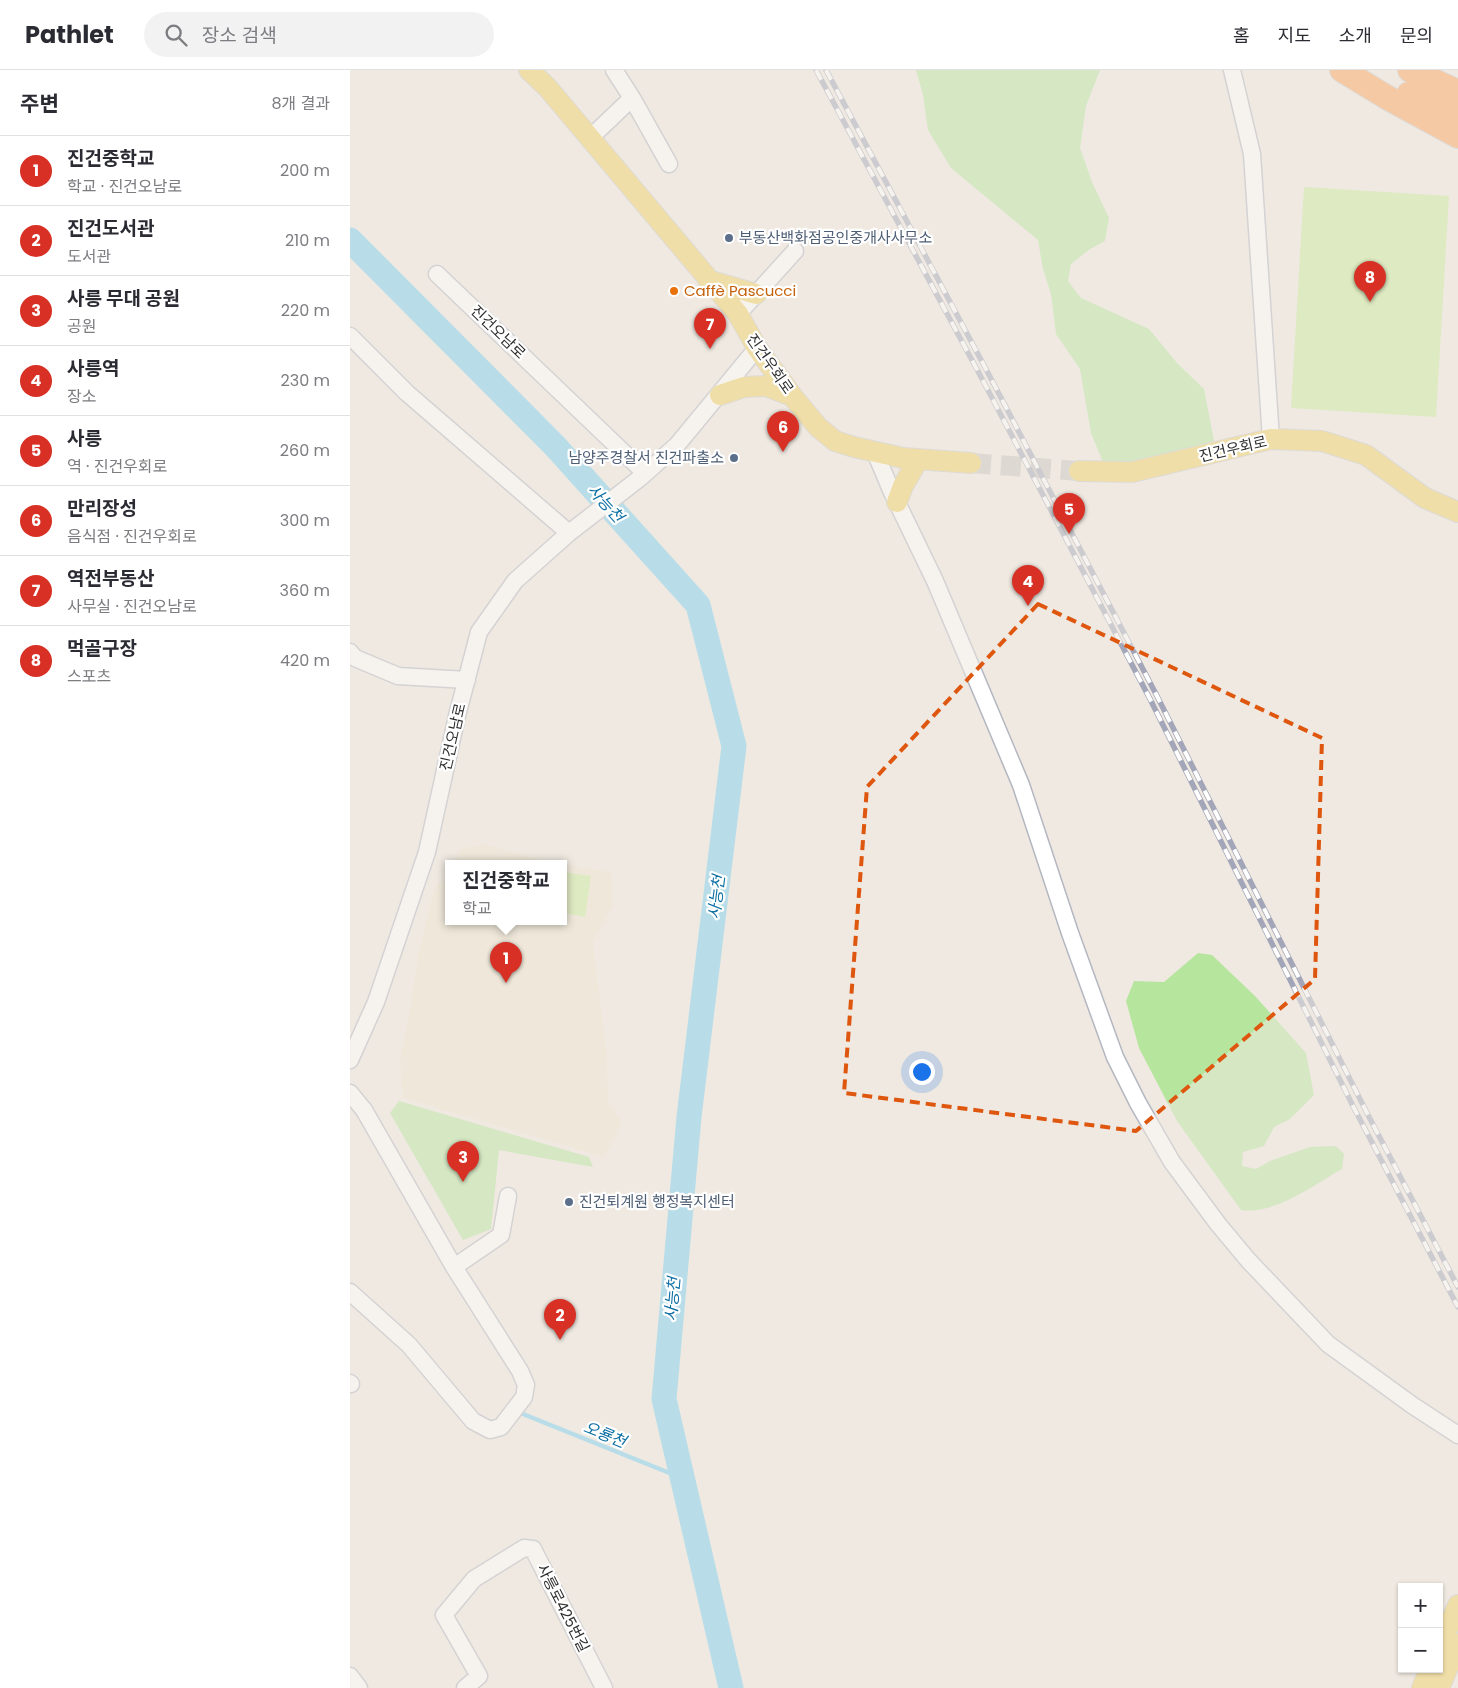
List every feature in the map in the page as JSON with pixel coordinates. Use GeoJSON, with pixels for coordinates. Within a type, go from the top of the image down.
{"type":"FeatureCollection","features":[{"type":"Feature","properties":{"kind":"highway"},"geometry":{"type":"LineString","coordinates":[[1342,70],[1388,98],[1458,136]]}},
{"type":"Feature","properties":{"kind":"highway"},"geometry":{"type":"LineString","coordinates":[[1355,70],[1458,116]]}},
{"type":"Feature","properties":{"kind":"highway"},"geometry":{"type":"LineString","coordinates":[[1410,70],[1458,92]]}},
{"type":"Feature","properties":{"kind":"main road","name":"진건우회로"},"geometry":{"type":"LineString","coordinates":[[531,71],[547,87],[738,314],[757,348],[818,427],[835,441],[875,452],[918,460],[971,463]]}},
{"type":"Feature","properties":{"kind":"main road"},"geometry":{"type":"LineString","coordinates":[[708,280],[756,294]]}},
{"type":"Feature","properties":{"kind":"main road"},"geometry":{"type":"LineString","coordinates":[[720,395],[744,387],[766,386],[793,397]]}},
{"type":"Feature","properties":{"kind":"main road","name":"진건우회로"},"geometry":{"type":"LineString","coordinates":[[1080,471],[1132,472],[1271,439],[1322,441],[1366,455],[1425,498],[1458,512]]}},
{"type":"Feature","properties":{"kind":"main road"},"geometry":{"type":"LineString","coordinates":[[897,502],[902,486],[918,460]]}},
{"type":"Feature","properties":{"kind":"main road"},"geometry":{"type":"LineString","coordinates":[[1425,498],[1458,523]]}},
{"type":"Feature","properties":{"kind":"main road"},"geometry":{"type":"LineString","coordinates":[[1443,1639],[1458,1605]]}},
{"type":"Feature","properties":{"kind":"main road"},"geometry":{"type":"LineString","coordinates":[[1439,1688],[1458,1644]]}},
{"type":"Feature","properties":{"kind":"main road"},"geometry":{"type":"LineString","coordinates":[[1422,1688],[1428,1673]]}},
{"type":"Feature","properties":{"kind":"street"},"geometry":{"type":"LineString","coordinates":[[614,70],[669,164]]}},
{"type":"Feature","properties":{"kind":"street"},"geometry":{"type":"LineString","coordinates":[[1232,70],[1252,154],[1271,439]]}},
{"type":"Feature","properties":{"kind":"street"},"geometry":{"type":"LineString","coordinates":[[590,138],[632,98]]}},
{"type":"Feature","properties":{"kind":"street"},"geometry":{"type":"LineString","coordinates":[[738,314],[795,251]]}},
{"type":"Feature","properties":{"kind":"street","name":"진건오남로"},"geometry":{"type":"LineString","coordinates":[[437,274],[642,476]]}},
{"type":"Feature","properties":{"kind":"street"},"geometry":{"type":"LineString","coordinates":[[350,336],[407,393],[574,529]]}},
{"type":"Feature","properties":{"kind":"street","name":"진건오남로"},"geometry":{"type":"LineString","coordinates":[[350,1060],[376,1002],[427,852],[478,632],[516,581],[574,529],[642,476],[677,445],[757,348]]}},
{"type":"Feature","properties":{"kind":"street"},"geometry":{"type":"LineString","coordinates":[[875,452],[935,581],[1021,785],[1064,916],[1115,1057],[1138,1103],[1172,1162],[1218,1224],[1248,1260],[1328,1344],[1412,1405],[1458,1435]]}},
{"type":"Feature","properties":{"kind":"street"},"geometry":{"type":"LineString","coordinates":[[352,658],[398,676],[466,680]]}},
{"type":"Feature","properties":{"kind":"street"},"geometry":{"type":"LineString","coordinates":[[350,1093],[364,1110],[454,1267],[520,1371],[526,1385],[524,1397],[501,1426],[490,1430],[472,1421],[409,1345],[350,1292]]}},
{"type":"Feature","properties":{"kind":"street"},"geometry":{"type":"LineString","coordinates":[[454,1267],[501,1236],[508,1196]]}},
{"type":"Feature","properties":{"kind":"street","name":"사릉로425번길"},"geometry":{"type":"LineString","coordinates":[[465,1688],[479,1676],[444,1615],[474,1579],[524,1548],[533,1549],[604,1688]]}},
{"type":"Feature","properties":{"kind":"street"},"geometry":{"type":"LineString","coordinates":[[350,1676],[359,1688]]}},
{"type":"Feature","properties":{"kind":"highlighted area"},"geometry":{"type":"Polygon","coordinates":[[[1038,604],[1322,738],[1315,979],[1136,1131],[844,1093],[867,787],[1038,604]]]}},
{"type":"Feature","properties":{"kind":"shaded area"},"geometry":{"type":"Polygon","coordinates":[[[483,844],[542,860],[456,860],[460,849],[483,844]]]}},
{"type":"Feature","properties":{"kind":"shaded area"},"geometry":{"type":"Polygon","coordinates":[[[567,865],[611,872],[613,905],[593,943],[607,1056],[608,1103],[621,1121],[604,1157],[403,1098],[400,1062],[418,956],[432,897],[438,883],[445,880],[445,925],[567,925],[567,865]]]}},
{"type":"Feature","properties":{"kind":"green space"},"geometry":{"type":"Polygon","coordinates":[[[916,70],[1100,70],[1086,106],[1080,148],[1092,182],[1109,218],[1105,241],[1090,249],[1071,264],[1068,281],[1081,298],[1149,329],[1177,363],[1204,389],[1214,441],[1133,466],[1103,462],[1091,433],[1080,369],[1056,334],[1051,294],[1043,269],[1038,240],[951,168],[928,130],[923,95],[916,70]]]}},
{"type":"Feature","properties":{"kind":"green space"},"geometry":{"type":"Polygon","coordinates":[[[1304,187],[1449,196],[1436,417],[1291,408],[1304,187]]]}},
{"type":"Feature","properties":{"kind":"green space"},"geometry":{"type":"Polygon","coordinates":[[[567,872],[591,876],[585,917],[567,914],[567,872]]]}},
{"type":"Feature","properties":{"kind":"green space"},"geometry":{"type":"Polygon","coordinates":[[[1198,953],[1212,955],[1255,996],[1306,1053],[1314,1095],[1290,1119],[1274,1127],[1264,1146],[1243,1152],[1242,1166],[1256,1169],[1270,1161],[1310,1147],[1336,1146],[1344,1154],[1342,1169],[1293,1197],[1267,1208],[1241,1210],[1177,1121],[1139,1048],[1126,1001],[1134,981],[1164,982],[1198,953]]]}},
{"type":"Feature","properties":{"kind":"green space"},"geometry":{"type":"Polygon","coordinates":[[[399,1101],[589,1157],[593,1167],[499,1150],[491,1229],[463,1240],[390,1113],[399,1101]]]}},
{"type":"Feature","properties":{"kind":"waterway","name":"사능천"},"geometry":{"type":"LineString","coordinates":[[350,240],[555,446],[698,605],[734,746],[689,1117],[664,1399],[731,1688]]}},
{"type":"Feature","properties":{"kind":"waterway","name":"오룡천"},"geometry":{"type":"LineString","coordinates":[[518,1412],[682,1478]]}},
{"type":"Feature","properties":{"kind":"tunnel"},"geometry":{"type":"LineString","coordinates":[[971,463],[1079,471]]}},
{"type":"Feature","properties":{"kind":"railway"},"geometry":{"type":"LineString","coordinates":[[816,70],[980,375],[1150,699],[1354,1108],[1458,1307]]}},
{"type":"Feature","properties":{"kind":"railway"},"geometry":{"type":"LineString","coordinates":[[826,70],[987,371],[1157,696],[1368,1115],[1458,1287]]}},
{"type":"Feature","properties":{"kind":"place","name":"부동산백화점공인중개사사무소"},"geometry":{"type":"Point","coordinates":[729,238]}},
{"type":"Feature","properties":{"kind":"place","name":"Caffè Pascucci"},"geometry":{"type":"Point","coordinates":[674,291]}},
{"type":"Feature","properties":{"kind":"place","name":"먹골구장"},"geometry":{"type":"Point","coordinates":[1370,302]}},
{"type":"Feature","properties":{"kind":"place","name":"역전부동산"},"geometry":{"type":"Point","coordinates":[710,349]}},
{"type":"Feature","properties":{"kind":"place","name":"만리장성"},"geometry":{"type":"Point","coordinates":[783,452]}},
{"type":"Feature","properties":{"kind":"place","name":"남양주경찰서 진건파출소"},"geometry":{"type":"Point","coordinates":[734,458]}},
{"type":"Feature","properties":{"kind":"place","name":"사릉"},"geometry":{"type":"Point","coordinates":[1069,534]}},
{"type":"Feature","properties":{"kind":"place","name":"사릉역"},"geometry":{"type":"Point","coordinates":[1028,606]}},
{"type":"Feature","properties":{"kind":"place","name":"진건중학교"},"geometry":{"type":"Point","coordinates":[506,983]}},
{"type":"Feature","properties":{"kind":"place","name":"사릉 무대 공원"},"geometry":{"type":"Point","coordinates":[463,1182]}},
{"type":"Feature","properties":{"kind":"place","name":"진건퇴계원 행정복지센터"},"geometry":{"type":"Point","coordinates":[569,1202]}},
{"type":"Feature","properties":{"kind":"place","name":"진건도서관"},"geometry":{"type":"Point","coordinates":[560,1340]}}]}
